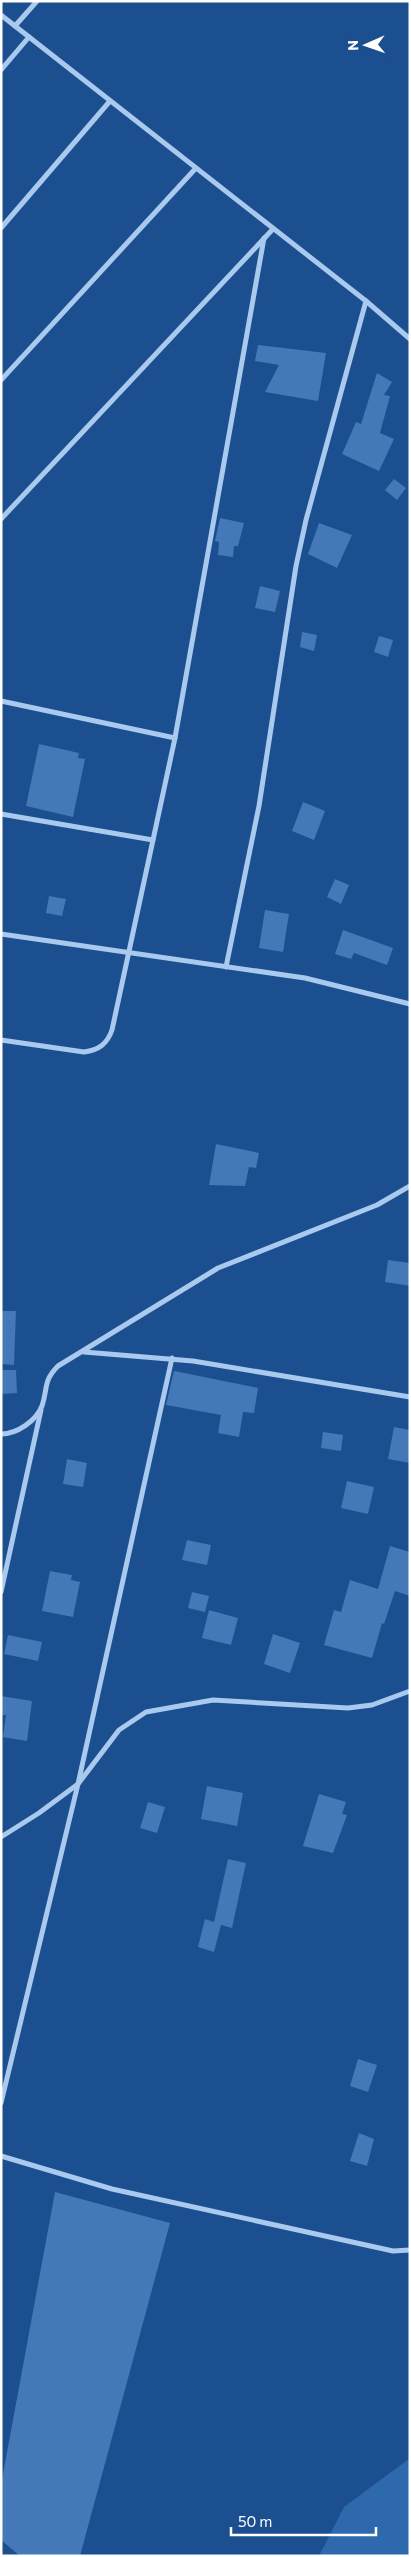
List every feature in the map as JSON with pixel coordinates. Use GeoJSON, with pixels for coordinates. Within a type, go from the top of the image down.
{"type":"FeatureCollection","features":[{"type":"Feature","properties":{"kind":"street"},"geometry":{"type":"LineString","coordinates":[[15,26],[37,1]]}},
{"type":"Feature","properties":{"kind":"street"},"geometry":{"type":"LineString","coordinates":[[1,15],[366,301],[410,339]]}},
{"type":"Feature","properties":{"kind":"street"},"geometry":{"type":"LineString","coordinates":[[1,70],[29,37]]}},
{"type":"Feature","properties":{"kind":"street"},"geometry":{"type":"LineString","coordinates":[[1,228],[110,101]]}},
{"type":"Feature","properties":{"kind":"street"},"geometry":{"type":"LineString","coordinates":[[1,380],[196,168]]}},
{"type":"Feature","properties":{"kind":"street"},"geometry":{"type":"LineString","coordinates":[[1,519],[273,229]]}},
{"type":"Feature","properties":{"kind":"street"},"geometry":{"type":"LineString","coordinates":[[1,1040],[84,1052],[94,1051],[103,1046],[109,1039],[112,1030],[175,738],[264,238]]}},
{"type":"Feature","properties":{"kind":"street"},"geometry":{"type":"LineString","coordinates":[[226,967],[259,806],[296,566],[318,476],[366,301]]}},
{"type":"Feature","properties":{"kind":"street"},"geometry":{"type":"LineString","coordinates":[[1,701],[175,738]]}},
{"type":"Feature","properties":{"kind":"street"},"geometry":{"type":"LineString","coordinates":[[1,814],[153,840]]}},
{"type":"Feature","properties":{"kind":"street"},"geometry":{"type":"LineString","coordinates":[[1,934],[130,951],[305,978],[410,1004]]}},
{"type":"Feature","properties":{"kind":"street"},"geometry":{"type":"LineString","coordinates":[[1,1592],[48,1376],[58,1366],[218,1268],[378,1205],[410,1186]]}},
{"type":"Feature","properties":{"kind":"street"},"geometry":{"type":"LineString","coordinates":[[83,1352],[172,1358],[410,1396]]}},
{"type":"Feature","properties":{"kind":"street"},"geometry":{"type":"LineString","coordinates":[[1,2103],[78,1784],[172,1358]]}},
{"type":"Feature","properties":{"kind":"street"},"geometry":{"type":"LineString","coordinates":[[1,1434],[18,1430],[30,1422],[42,1407]]}},
{"type":"Feature","properties":{"kind":"street"},"geometry":{"type":"LineString","coordinates":[[1,1837],[39,1813],[78,1784],[119,1730],[146,1712],[213,1700],[348,1708],[372,1705],[410,1691]]}},
{"type":"Feature","properties":{"kind":"street"},"geometry":{"type":"LineString","coordinates":[[1,2156],[112,2189],[393,2251],[410,2250]]}},
{"type":"Feature","properties":{"kind":"shaded area"},"geometry":{"type":"Polygon","coordinates":[[[410,2458],[410,2556],[319,2556],[344,2507],[410,2458]]]}},
{"type":"Feature","properties":{"kind":"building"},"geometry":{"type":"Polygon","coordinates":[[[258,345],[326,353],[318,401],[265,392],[279,365],[255,361],[258,345]]]}},
{"type":"Feature","properties":{"kind":"building"},"geometry":{"type":"Polygon","coordinates":[[[377,373],[392,382],[384,395],[390,396],[380,433],[394,439],[379,471],[342,454],[356,422],[361,424],[377,373]]]}},
{"type":"Feature","properties":{"kind":"building"},"geometry":{"type":"Polygon","coordinates":[[[394,479],[406,488],[397,500],[385,490],[394,479]]]}},
{"type":"Feature","properties":{"kind":"building"},"geometry":{"type":"Polygon","coordinates":[[[220,518],[244,523],[238,546],[234,546],[233,557],[218,555],[219,542],[215,541],[220,518]]]}},
{"type":"Feature","properties":{"kind":"building"},"geometry":{"type":"Polygon","coordinates":[[[319,523],[352,535],[337,568],[308,554],[319,523]]]}},
{"type":"Feature","properties":{"kind":"building"},"geometry":{"type":"Polygon","coordinates":[[[260,586],[280,591],[275,612],[255,608],[260,586]]]}},
{"type":"Feature","properties":{"kind":"building"},"geometry":{"type":"Polygon","coordinates":[[[302,632],[317,635],[314,651],[300,647],[302,632]]]}},
{"type":"Feature","properties":{"kind":"building"},"geometry":{"type":"Polygon","coordinates":[[[379,636],[393,640],[388,657],[374,652],[379,636]]]}},
{"type":"Feature","properties":{"kind":"building"},"geometry":{"type":"Polygon","coordinates":[[[39,744],[79,753],[78,758],[85,759],[73,817],[26,806],[39,744]]]}},
{"type":"Feature","properties":{"kind":"building"},"geometry":{"type":"Polygon","coordinates":[[[303,802],[325,811],[314,840],[292,831],[303,802]]]}},
{"type":"Feature","properties":{"kind":"building"},"geometry":{"type":"Polygon","coordinates":[[[335,879],[349,885],[341,904],[327,897],[335,879]]]}},
{"type":"Feature","properties":{"kind":"building"},"geometry":{"type":"Polygon","coordinates":[[[49,896],[66,899],[62,916],[46,913],[49,896]]]}},
{"type":"Feature","properties":{"kind":"building"},"geometry":{"type":"Polygon","coordinates":[[[265,910],[289,914],[283,952],[259,948],[265,910]]]}},
{"type":"Feature","properties":{"kind":"building"},"geometry":{"type":"Polygon","coordinates":[[[343,930],[393,948],[387,965],[354,953],[351,959],[335,954],[343,930]]]}},
{"type":"Feature","properties":{"kind":"building"},"geometry":{"type":"Polygon","coordinates":[[[216,1144],[259,1153],[256,1168],[249,1167],[245,1186],[209,1185],[216,1144]]]}},
{"type":"Feature","properties":{"kind":"building"},"geometry":{"type":"Polygon","coordinates":[[[388,1260],[410,1263],[410,1286],[385,1282],[388,1260]]]}},
{"type":"Feature","properties":{"kind":"building"},"geometry":{"type":"Polygon","coordinates":[[[1,1311],[16,1311],[14,1365],[1,1364],[1,1311]]]}},
{"type":"Feature","properties":{"kind":"building"},"geometry":{"type":"Polygon","coordinates":[[[1,1370],[16,1370],[17,1393],[1,1394],[1,1370]]]}},
{"type":"Feature","properties":{"kind":"building"},"geometry":{"type":"Polygon","coordinates":[[[174,1371],[258,1388],[254,1413],[243,1412],[239,1437],[218,1433],[221,1415],[166,1405],[174,1371]]]}},
{"type":"Feature","properties":{"kind":"building"},"geometry":{"type":"Polygon","coordinates":[[[394,1427],[410,1430],[410,1463],[388,1459],[394,1427]]]}},
{"type":"Feature","properties":{"kind":"building"},"geometry":{"type":"Polygon","coordinates":[[[323,1432],[343,1435],[341,1451],[321,1448],[323,1432]]]}},
{"type":"Feature","properties":{"kind":"building"},"geometry":{"type":"Polygon","coordinates":[[[67,1459],[87,1463],[83,1487],[63,1484],[67,1459]]]}},
{"type":"Feature","properties":{"kind":"building"},"geometry":{"type":"Polygon","coordinates":[[[347,1481],[374,1487],[368,1514],[341,1508],[347,1481]]]}},
{"type":"Feature","properties":{"kind":"building"},"geometry":{"type":"Polygon","coordinates":[[[187,1540],[211,1545],[207,1565],[182,1560],[187,1540]]]}},
{"type":"Feature","properties":{"kind":"building"},"geometry":{"type":"Polygon","coordinates":[[[390,1546],[410,1552],[410,1596],[395,1591],[384,1624],[382,1623],[372,1658],[324,1645],[334,1610],[341,1612],[350,1580],[378,1589],[390,1546]]]}},
{"type":"Feature","properties":{"kind":"building"},"geometry":{"type":"Polygon","coordinates":[[[50,1571],[72,1575],[71,1580],[80,1582],[73,1617],[42,1611],[50,1571]]]}},
{"type":"Feature","properties":{"kind":"building"},"geometry":{"type":"Polygon","coordinates":[[[192,1592],[209,1596],[205,1612],[188,1608],[192,1592]]]}},
{"type":"Feature","properties":{"kind":"building"},"geometry":{"type":"Polygon","coordinates":[[[209,1610],[238,1618],[231,1645],[202,1638],[209,1610]]]}},
{"type":"Feature","properties":{"kind":"building"},"geometry":{"type":"Polygon","coordinates":[[[273,1634],[300,1643],[290,1673],[264,1664],[273,1634]]]}},
{"type":"Feature","properties":{"kind":"building"},"geometry":{"type":"Polygon","coordinates":[[[8,1635],[42,1642],[38,1661],[4,1654],[8,1635]]]}},
{"type":"Feature","properties":{"kind":"building"},"geometry":{"type":"Polygon","coordinates":[[[1,1696],[32,1701],[27,1741],[3,1737],[6,1715],[1,1715],[1,1696]]]}},
{"type":"Feature","properties":{"kind":"building"},"geometry":{"type":"Polygon","coordinates":[[[207,1786],[243,1793],[237,1826],[201,1819],[207,1786]]]}},
{"type":"Feature","properties":{"kind":"building"},"geometry":{"type":"Polygon","coordinates":[[[319,1794],[346,1802],[342,1814],[347,1815],[333,1853],[303,1846],[319,1794]]]}},
{"type":"Feature","properties":{"kind":"building"},"geometry":{"type":"Polygon","coordinates":[[[148,1802],[165,1807],[157,1833],[140,1828],[148,1802]]]}},
{"type":"Feature","properties":{"kind":"building"},"geometry":{"type":"Polygon","coordinates":[[[228,1859],[246,1863],[232,1928],[221,1925],[214,1952],[198,1947],[205,1919],[214,1922],[228,1859]]]}},
{"type":"Feature","properties":{"kind":"building"},"geometry":{"type":"Polygon","coordinates":[[[358,2059],[377,2065],[368,2092],[350,2086],[358,2059]]]}},
{"type":"Feature","properties":{"kind":"building"},"geometry":{"type":"Polygon","coordinates":[[[359,2133],[374,2139],[367,2166],[350,2161],[359,2133]]]}},
{"type":"Feature","properties":{"kind":"building"},"geometry":{"type":"Polygon","coordinates":[[[55,2192],[170,2223],[80,2556],[20,2556],[1,2540],[1,2485],[55,2192]]]}}]}
